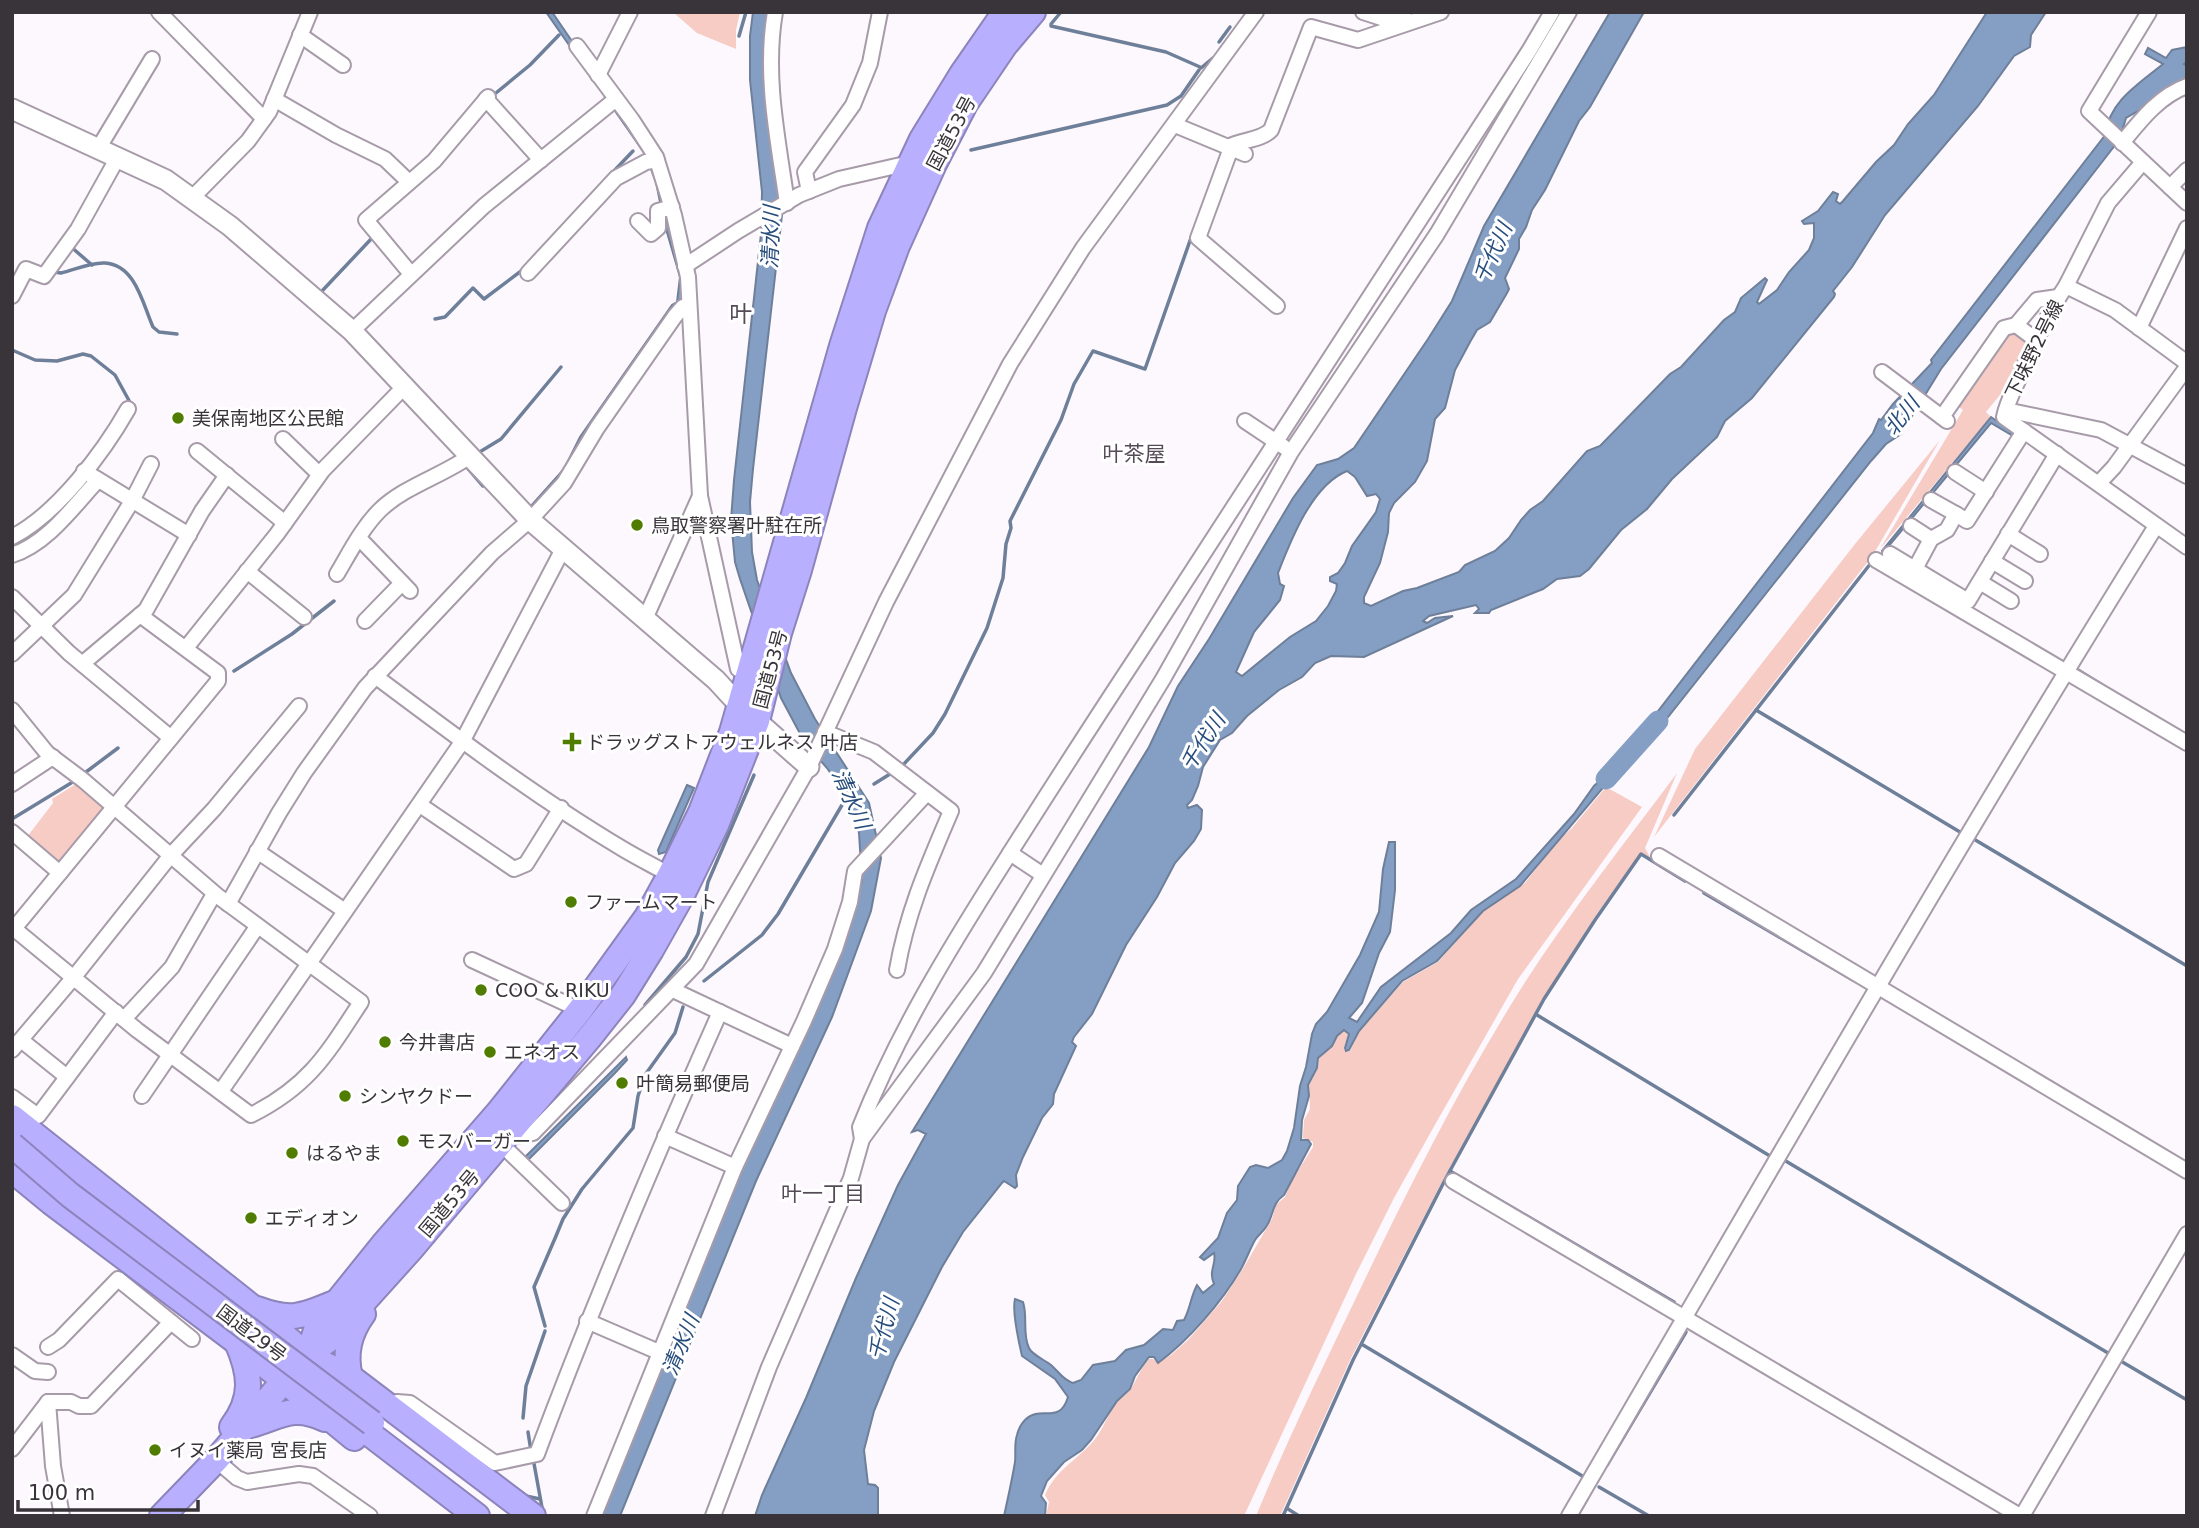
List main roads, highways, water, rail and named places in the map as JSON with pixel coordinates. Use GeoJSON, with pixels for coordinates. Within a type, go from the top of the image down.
{"type":"FeatureCollection","features":[{"type":"Feature","properties":{"kind":"highway","name":"国道53号"},"geometry":{"type":"LineString","coordinates":[[169,1508],[216,1460],[306,1355],[330,1339],[411,1249],[597,1027],[623,995],[682,895],[716,825],[769,636],[922,163],[962,74],[1005,12]]}},
{"type":"Feature","properties":{"kind":"highway","name":"国道53号"},"geometry":{"type":"LineString","coordinates":[[306,1355],[317,1327],[580,1010],[647,917],[670,875],[770,668],[769,601],[880,228],[1005,45],[1033,12]]}},
{"type":"Feature","properties":{"kind":"highway"},"geometry":{"type":"LineString","coordinates":[[12,1117],[253,1308],[306,1355],[350,1377],[381,1416],[531,1514]]}},
{"type":"Feature","properties":{"kind":"highway","name":"国道29号"},"geometry":{"type":"LineString","coordinates":[[12,1145],[70,1195],[381,1416],[496,1516]]}},
{"type":"Feature","properties":{"kind":"highway"},"geometry":{"type":"LineString","coordinates":[[12,1170],[237,1342],[338,1426],[459,1516]]}},
{"type":"Feature","properties":{"kind":"highway"},"geometry":{"type":"LineString","coordinates":[[350,1377],[347,1356],[355,1325],[411,1249]]}},
{"type":"Feature","properties":{"kind":"highway"},"geometry":{"type":"LineString","coordinates":[[253,1308],[278,1317],[288,1317],[315,1313],[337,1302]]}},
{"type":"Feature","properties":{"kind":"highway"},"geometry":{"type":"LineString","coordinates":[[169,1508],[242,1414],[249,1394],[245,1362],[237,1342]]}},
{"type":"Feature","properties":{"kind":"highway"},"geometry":{"type":"LineString","coordinates":[[306,1355],[301,1378],[309,1387],[477,1516]]}},
{"type":"Feature","properties":{"kind":"highway"},"geometry":{"type":"LineString","coordinates":[[246,1426],[294,1410],[309,1412],[338,1426]]}},
{"type":"Feature","properties":{"kind":"water"},"geometry":{"type":"Polygon","coordinates":[[[546,12],[552,12],[619,110],[659,176],[685,290],[681,304],[565,477],[533,511],[529,508],[564,469],[580,437],[672,305],[677,302],[680,277],[656,182],[645,154],[546,12]]]}},
{"type":"Feature","properties":{"kind":"water","name":"清水川"},"geometry":{"type":"Polygon","coordinates":[[[753,12],[771,12],[782,215],[750,502],[752,552],[757,580],[791,673],[815,719],[869,803],[881,858],[871,911],[832,1017],[756,1181],[620,1516],[600,1516],[737,1180],[848,928],[862,881],[859,833],[853,812],[827,768],[805,743],[781,698],[735,562],[731,520],[734,480],[761,234],[762,192],[750,80],[753,12]]]}},
{"type":"Feature","properties":{"kind":"water","name":"千代川"},"geometry":{"type":"Polygon","coordinates":[[[1610,12],[1644,12],[1590,107],[1579,121],[1545,190],[1532,210],[1519,239],[1519,249],[1505,278],[1509,289],[1490,322],[1477,330],[1455,370],[1445,408],[1435,419],[1427,461],[1415,482],[1394,503],[1389,513],[1388,532],[1380,563],[1364,597],[1364,603],[1371,606],[1403,591],[1459,572],[1465,565],[1495,551],[1587,451],[1600,446],[1735,312],[1741,298],[1765,278],[1767,280],[1757,302],[1759,304],[1777,290],[1809,250],[1814,238],[1814,223],[1804,224],[1802,221],[1818,211],[1833,192],[1838,194],[1836,201],[1840,204],[1894,145],[1908,124],[1934,95],[1987,12],[2046,12],[2031,35],[2030,47],[2014,56],[1978,106],[1885,215],[1852,267],[1833,291],[1834,297],[1752,398],[1725,421],[1717,437],[1672,479],[1647,509],[1621,530],[1589,569],[1580,576],[1557,579],[1543,589],[1489,613],[1475,613],[1479,609],[1476,605],[1429,616],[1423,621],[1427,623],[1435,618],[1453,616],[1364,657],[1331,656],[1315,663],[1302,677],[1279,690],[1247,716],[1232,733],[1220,740],[1203,767],[1198,786],[1187,805],[1188,808],[1197,805],[1202,810],[1201,829],[1175,863],[1126,945],[1092,1014],[1074,1037],[1072,1042],[1076,1046],[1054,1094],[1053,1104],[1042,1118],[1023,1157],[1016,1175],[1017,1186],[1015,1188],[1004,1181],[963,1232],[942,1267],[894,1362],[874,1411],[864,1450],[868,1484],[878,1488],[878,1516],[755,1516],[856,1278],[898,1185],[926,1134],[918,1130],[912,1132],[1149,747],[1178,686],[1293,498],[1317,465],[1338,459],[1354,448],[1452,301],[1484,226],[1610,12]],[[1347,471],[1335,478],[1323,488],[1304,515],[1278,573],[1280,584],[1284,586],[1280,600],[1254,632],[1236,672],[1242,676],[1290,637],[1316,621],[1328,606],[1337,584],[1330,581],[1330,577],[1338,573],[1345,563],[1352,546],[1376,512],[1380,499],[1376,494],[1367,496],[1355,477],[1347,471]]]}},
{"type":"Feature","properties":{"kind":"water"},"geometry":{"type":"Polygon","coordinates":[[[2187,47],[2187,61],[2184,64],[2187,66],[2187,80],[2145,110],[2126,118],[2123,128],[2126,131],[1941,369],[1911,418],[1899,432],[1901,434],[1886,444],[1871,461],[1645,746],[1635,741],[1873,433],[1879,419],[1881,420],[1932,363],[1931,360],[2106,134],[2108,123],[2119,103],[2135,86],[2163,64],[2145,54],[2148,48],[2166,58],[2172,50],[2187,47]]]}},
{"type":"Feature","properties":{"kind":"water"},"geometry":{"type":"Polygon","coordinates":[[[1991,417],[2017,435],[2013,436],[1991,423],[1883,553],[1882,551],[1991,417]]]}},
{"type":"Feature","properties":{"kind":"water"},"geometry":{"type":"Polygon","coordinates":[[[1606,775],[1610,777],[1602,789],[1520,886],[1483,911],[1437,961],[1402,981],[1359,1031],[1349,1050],[1346,1051],[1345,1048],[1349,1034],[1344,1030],[1318,1058],[1317,1068],[1308,1085],[1309,1096],[1302,1120],[1301,1140],[1308,1140],[1311,1144],[1284,1195],[1275,1206],[1269,1223],[1255,1240],[1233,1282],[1204,1320],[1181,1344],[1158,1363],[1154,1357],[1149,1357],[1135,1376],[1130,1389],[1117,1401],[1091,1440],[1064,1462],[1047,1481],[1041,1496],[1046,1503],[1045,1516],[1004,1516],[1015,1462],[1016,1438],[1021,1425],[1031,1416],[1060,1411],[1068,1397],[1055,1379],[1022,1356],[1015,1318],[1015,1299],[1023,1302],[1026,1337],[1031,1351],[1073,1383],[1081,1380],[1093,1365],[1115,1361],[1126,1350],[1144,1345],[1163,1329],[1173,1330],[1177,1321],[1184,1320],[1197,1285],[1203,1293],[1214,1284],[1214,1253],[1204,1260],[1200,1257],[1218,1238],[1227,1213],[1237,1200],[1238,1186],[1250,1167],[1256,1165],[1268,1168],[1282,1160],[1287,1151],[1312,1034],[1360,955],[1379,912],[1383,869],[1389,842],[1395,842],[1395,890],[1390,932],[1379,953],[1362,1003],[1349,1018],[1357,1022],[1381,987],[1451,933],[1471,910],[1516,879],[1606,775]]]}},
{"type":"Feature","properties":{"kind":"water"},"geometry":{"type":"Polygon","coordinates":[[[687,785],[694,788],[666,852],[659,854],[658,850],[687,785]]]}},
{"type":"Feature","properties":{"kind":"water"},"geometry":{"type":"Polygon","coordinates":[[[626,1057],[627,1060],[615,1073],[526,1162],[523,1159],[626,1057]]]}},
{"type":"Feature","properties":{"kind":"waterway"},"geometry":{"type":"LineString","coordinates":[[739,36],[746,12]]}},
{"type":"Feature","properties":{"kind":"waterway"},"geometry":{"type":"LineString","coordinates":[[1051,24],[1061,12]]}},
{"type":"Feature","properties":{"kind":"waterway"},"geometry":{"type":"LineString","coordinates":[[1051,26],[1166,52],[1200,67]]}},
{"type":"Feature","properties":{"kind":"waterway"},"geometry":{"type":"LineString","coordinates":[[1219,42],[1230,27]]}},
{"type":"Feature","properties":{"kind":"waterway"},"geometry":{"type":"LineString","coordinates":[[491,97],[530,65],[559,35]]}},
{"type":"Feature","properties":{"kind":"waterway"},"geometry":{"type":"LineString","coordinates":[[1201,68],[1213,58]]}},
{"type":"Feature","properties":{"kind":"waterway"},"geometry":{"type":"LineString","coordinates":[[971,150],[1167,105],[1181,96],[1199,70]]}},
{"type":"Feature","properties":{"kind":"waterway"},"geometry":{"type":"LineString","coordinates":[[613,172],[633,151]]}},
{"type":"Feature","properties":{"kind":"waterway"},"geometry":{"type":"LineString","coordinates":[[902,766],[933,733],[945,714],[987,628],[1003,578],[1010,521],[1061,420],[1074,384],[1093,351],[1145,369],[1192,235]]}},
{"type":"Feature","properties":{"kind":"waterway"},"geometry":{"type":"LineString","coordinates":[[322,291],[373,237]]}},
{"type":"Feature","properties":{"kind":"waterway"},"geometry":{"type":"LineString","coordinates":[[70,246],[92,265]]}},
{"type":"Feature","properties":{"kind":"waterway"},"geometry":{"type":"LineString","coordinates":[[54,272],[61,273],[100,263],[116,265],[131,278],[137,288],[153,327],[159,332],[177,334]]}},
{"type":"Feature","properties":{"kind":"waterway"},"geometry":{"type":"LineString","coordinates":[[435,319],[445,317],[473,288],[484,299],[525,268]]}},
{"type":"Feature","properties":{"kind":"waterway"},"geometry":{"type":"LineString","coordinates":[[12,350],[35,360],[57,361],[83,354],[91,356],[115,375],[132,406]]}},
{"type":"Feature","properties":{"kind":"waterway"},"geometry":{"type":"LineString","coordinates":[[478,453],[501,439],[561,367]]}},
{"type":"Feature","properties":{"kind":"waterway"},"geometry":{"type":"LineString","coordinates":[[465,465],[483,486]]}},
{"type":"Feature","properties":{"kind":"waterway"},"geometry":{"type":"LineString","coordinates":[[1674,815],[1871,563]]}},
{"type":"Feature","properties":{"kind":"waterway"},"geometry":{"type":"LineString","coordinates":[[234,671],[292,634],[334,601]]}},
{"type":"Feature","properties":{"kind":"waterway"},"geometry":{"type":"LineString","coordinates":[[2078,670],[2110,690]]}},
{"type":"Feature","properties":{"kind":"waterway"},"geometry":{"type":"LineString","coordinates":[[1756,710],[1965,835]]}},
{"type":"Feature","properties":{"kind":"waterway","name":"北川"},"geometry":{"type":"LineString","coordinates":[[1606,779],[1658,721]]}},
{"type":"Feature","properties":{"kind":"waterway"},"geometry":{"type":"LineString","coordinates":[[82,775],[118,748]]}},
{"type":"Feature","properties":{"kind":"waterway"},"geometry":{"type":"LineString","coordinates":[[874,784],[890,774]]}},
{"type":"Feature","properties":{"kind":"waterway"},"geometry":{"type":"LineString","coordinates":[[645,1005],[686,957],[698,934],[708,882],[754,775]]}},
{"type":"Feature","properties":{"kind":"waterway"},"geometry":{"type":"LineString","coordinates":[[12,819],[76,780]]}},
{"type":"Feature","properties":{"kind":"waterway","name":"清水川"},"geometry":{"type":"LineString","coordinates":[[704,981],[762,935],[778,914],[842,805]]}},
{"type":"Feature","properties":{"kind":"waterway"},"geometry":{"type":"LineString","coordinates":[[1972,838],[2187,966]]}},
{"type":"Feature","properties":{"kind":"waterway"},"geometry":{"type":"LineString","coordinates":[[1283,1516],[1353,1360],[1446,1178],[1544,999],[1641,854],[1685,881]]}},
{"type":"Feature","properties":{"kind":"waterway"},"geometry":{"type":"LineString","coordinates":[[1704,893],[1853,980]]}},
{"type":"Feature","properties":{"kind":"waterway"},"geometry":{"type":"LineString","coordinates":[[545,1326],[534,1287],[563,1219],[582,1189],[633,1128],[638,1096],[645,1075],[675,1033],[683,1007]]}},
{"type":"Feature","properties":{"kind":"waterway"},"geometry":{"type":"LineString","coordinates":[[1537,1015],[1770,1156]]}},
{"type":"Feature","properties":{"kind":"waterway"},"geometry":{"type":"LineString","coordinates":[[1784,1160],[2108,1353]]}},
{"type":"Feature","properties":{"kind":"waterway"},"geometry":{"type":"LineString","coordinates":[[1450,1171],[1674,1302]]}},
{"type":"Feature","properties":{"kind":"waterway"},"geometry":{"type":"LineString","coordinates":[[523,1418],[526,1386],[545,1331]]}},
{"type":"Feature","properties":{"kind":"waterway"},"geometry":{"type":"LineString","coordinates":[[1607,1465],[1686,1332]]}},
{"type":"Feature","properties":{"kind":"waterway"},"geometry":{"type":"LineString","coordinates":[[1363,1345],[1584,1477]]}},
{"type":"Feature","properties":{"kind":"waterway"},"geometry":{"type":"LineString","coordinates":[[2119,1360],[2187,1400]]}},
{"type":"Feature","properties":{"kind":"waterway"},"geometry":{"type":"LineString","coordinates":[[528,1432],[531,1451]]}},
{"type":"Feature","properties":{"kind":"waterway"},"geometry":{"type":"LineString","coordinates":[[533,1458],[543,1513]]}},
{"type":"Feature","properties":{"kind":"waterway"},"geometry":{"type":"LineString","coordinates":[[1599,1487],[1649,1516]]}},
{"type":"Feature","properties":{"kind":"waterway"},"geometry":{"type":"LineString","coordinates":[[526,1496],[540,1499]]}},
{"type":"Feature","properties":{"kind":"waterway"},"geometry":{"type":"LineString","coordinates":[[1577,1516],[1587,1499]]}},
{"type":"Feature","properties":{"kind":"waterway"},"geometry":{"type":"LineString","coordinates":[[1288,1509],[1299,1516]]}},
{"type":"Feature","properties":{"kind":"place","name":"美保南地区公民館"},"geometry":{"type":"Point","coordinates":[178,418]}},
{"type":"Feature","properties":{"kind":"place","name":"鳥取警察署叶駐在所"},"geometry":{"type":"Point","coordinates":[637,525]}},
{"type":"Feature","properties":{"kind":"place","name":"ドラッグストアウェルネス 叶店"},"geometry":{"type":"Point","coordinates":[572,742]}},
{"type":"Feature","properties":{"kind":"place","name":"ファームマート"},"geometry":{"type":"Point","coordinates":[571,902]}},
{"type":"Feature","properties":{"kind":"place","name":"COO & RIKU"},"geometry":{"type":"Point","coordinates":[481,990]}},
{"type":"Feature","properties":{"kind":"place","name":"今井書店"},"geometry":{"type":"Point","coordinates":[385,1042]}},
{"type":"Feature","properties":{"kind":"place","name":"エネオス"},"geometry":{"type":"Point","coordinates":[490,1052]}},
{"type":"Feature","properties":{"kind":"place","name":"叶簡易郵便局"},"geometry":{"type":"Point","coordinates":[622,1083]}},
{"type":"Feature","properties":{"kind":"place","name":"シンヤクドー"},"geometry":{"type":"Point","coordinates":[345,1096]}},
{"type":"Feature","properties":{"kind":"place","name":"モスバーガー"},"geometry":{"type":"Point","coordinates":[403,1141]}},
{"type":"Feature","properties":{"kind":"place","name":"はるやま"},"geometry":{"type":"Point","coordinates":[292,1153]}},
{"type":"Feature","properties":{"kind":"place","name":"エディオン"},"geometry":{"type":"Point","coordinates":[251,1218]}},
{"type":"Feature","properties":{"kind":"place","name":"イヌイ薬局 宮長店"},"geometry":{"type":"Point","coordinates":[155,1450]}},
{"type":"Feature","properties":{"kind":"district","name":"叶"},"geometry":{"type":"Point","coordinates":[741,314]}},
{"type":"Feature","properties":{"kind":"district","name":"叶茶屋"},"geometry":{"type":"Point","coordinates":[1134,454]}},
{"type":"Feature","properties":{"kind":"district","name":"叶一丁目"},"geometry":{"type":"Point","coordinates":[823,1194]}}]}
